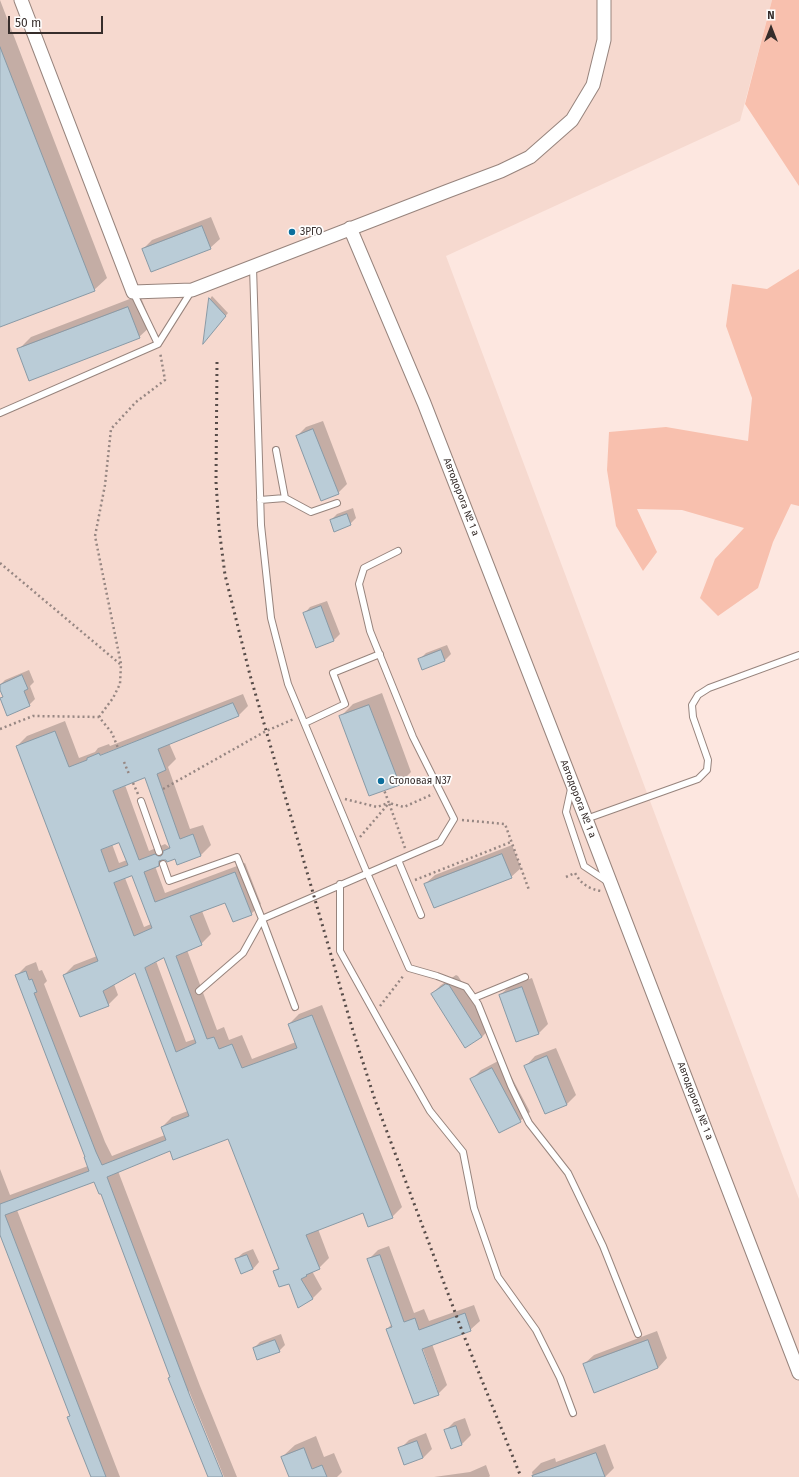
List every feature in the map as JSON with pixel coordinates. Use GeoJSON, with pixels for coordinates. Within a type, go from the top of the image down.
{"type":"FeatureCollection","features":[{"type":"Feature","properties":{"kind":"street"},"geometry":{"type":"LineString","coordinates":[[21,0],[133,292],[192,290],[501,171],[530,157],[572,120],[593,85],[604,40],[604,0]]}},
{"type":"Feature","properties":{"kind":"street","name":"Автодорога № 1 а"},"geometry":{"type":"LineString","coordinates":[[350,228],[424,403],[586,820],[607,888],[799,1373]]}},
{"type":"Feature","properties":{"kind":"lane"},"geometry":{"type":"LineString","coordinates":[[253,267],[261,525],[271,618],[288,684],[367,873],[409,968],[437,976],[466,987],[478,1004],[511,1086],[529,1123],[568,1173],[603,1246],[638,1334]]}},
{"type":"Feature","properties":{"kind":"lane"},"geometry":{"type":"LineString","coordinates":[[0,413],[158,344],[192,290]]}},
{"type":"Feature","properties":{"kind":"lane"},"geometry":{"type":"LineString","coordinates":[[133,292],[158,344]]}},
{"type":"Feature","properties":{"kind":"lane"},"geometry":{"type":"LineString","coordinates":[[276,450],[285,498]]}},
{"type":"Feature","properties":{"kind":"lane"},"geometry":{"type":"LineString","coordinates":[[260,500],[285,498],[311,512],[337,503]]}},
{"type":"Feature","properties":{"kind":"lane"},"geometry":{"type":"LineString","coordinates":[[199,991],[244,954],[262,919],[440,842],[454,819],[412,737],[370,631],[359,584],[364,568],[398,551]]}},
{"type":"Feature","properties":{"kind":"lane"},"geometry":{"type":"LineString","coordinates":[[305,723],[345,704],[333,673],[380,654]]}},
{"type":"Feature","properties":{"kind":"lane"},"geometry":{"type":"LineString","coordinates":[[586,820],[698,780],[707,770],[708,760],[693,717],[692,705],[698,695],[709,688],[799,655]]}},
{"type":"Feature","properties":{"kind":"lane"},"geometry":{"type":"LineString","coordinates":[[572,784],[566,812],[584,866],[607,888]]}},
{"type":"Feature","properties":{"kind":"lane"},"geometry":{"type":"LineString","coordinates":[[141,801],[159,852]]}},
{"type":"Feature","properties":{"kind":"lane"},"geometry":{"type":"LineString","coordinates":[[163,864],[169,881],[237,857],[295,1007]]}},
{"type":"Feature","properties":{"kind":"lane"},"geometry":{"type":"LineString","coordinates":[[398,860],[421,915]]}},
{"type":"Feature","properties":{"kind":"lane"},"geometry":{"type":"LineString","coordinates":[[340,884],[340,951],[430,1111],[463,1152],[474,1208],[498,1277],[536,1330],[560,1378],[573,1412]]}},
{"type":"Feature","properties":{"kind":"lane"},"geometry":{"type":"LineString","coordinates":[[474,998],[525,977]]}},
{"type":"Feature","properties":{"kind":"path"},"geometry":{"type":"LineString","coordinates":[[99,717],[113,698],[120,684],[121,664],[95,536],[105,484],[111,429],[136,402],[165,380],[158,344]]}},
{"type":"Feature","properties":{"kind":"path"},"geometry":{"type":"LineString","coordinates":[[0,563],[121,664]]}},
{"type":"Feature","properties":{"kind":"path"},"geometry":{"type":"LineString","coordinates":[[0,729],[34,716],[99,717]]}},
{"type":"Feature","properties":{"kind":"path"},"geometry":{"type":"LineString","coordinates":[[163,789],[266,731],[302,716]]}},
{"type":"Feature","properties":{"kind":"path"},"geometry":{"type":"LineString","coordinates":[[99,717],[112,733],[118,748]]}},
{"type":"Feature","properties":{"kind":"path"},"geometry":{"type":"LineString","coordinates":[[124,762],[129,774]]}},
{"type":"Feature","properties":{"kind":"path"},"geometry":{"type":"LineString","coordinates":[[384,790],[408,856]]}},
{"type":"Feature","properties":{"kind":"path"},"geometry":{"type":"LineString","coordinates":[[336,797],[377,807],[388,803],[404,807],[440,791]]}},
{"type":"Feature","properties":{"kind":"path"},"geometry":{"type":"LineString","coordinates":[[355,843],[388,803]]}},
{"type":"Feature","properties":{"kind":"path"},"geometry":{"type":"LineString","coordinates":[[454,819],[505,824],[529,890]]}},
{"type":"Feature","properties":{"kind":"path"},"geometry":{"type":"LineString","coordinates":[[407,883],[511,842]]}},
{"type":"Feature","properties":{"kind":"path"},"geometry":{"type":"LineString","coordinates":[[566,877],[575,873],[578,880],[591,890],[607,888]]}},
{"type":"Feature","properties":{"kind":"path"},"geometry":{"type":"LineString","coordinates":[[374,1012],[394,989],[402,977]]}},
{"type":"Feature","properties":{"kind":"shaded area"},"geometry":{"type":"Polygon","coordinates":[[[0,0],[772,0],[740,121],[446,256],[799,1199],[799,1477],[0,1477],[0,0]]]}},
{"type":"Feature","properties":{"kind":"shaded area"},"geometry":{"type":"Polygon","coordinates":[[[772,0],[799,0],[799,186],[745,104],[772,0]]]}},
{"type":"Feature","properties":{"kind":"shaded area"},"geometry":{"type":"Polygon","coordinates":[[[799,269],[799,506],[791,504],[773,542],[758,588],[718,616],[700,598],[715,559],[744,528],[682,510],[637,509],[657,552],[643,571],[616,526],[607,470],[609,432],[666,427],[748,441],[752,398],[726,326],[732,284],[767,289],[799,269]]]}},
{"type":"Feature","properties":{"kind":"building"},"geometry":{"type":"Polygon","coordinates":[[[0,47],[95,291],[0,327],[0,47]]]}},
{"type":"Feature","properties":{"kind":"building"},"geometry":{"type":"Polygon","coordinates":[[[202,226],[211,249],[151,272],[142,249],[202,226]]]}},
{"type":"Feature","properties":{"kind":"building"},"geometry":{"type":"Polygon","coordinates":[[[209,298],[226,316],[203,344],[209,298]]]}},
{"type":"Feature","properties":{"kind":"building"},"geometry":{"type":"Polygon","coordinates":[[[128,307],[140,338],[29,381],[17,349],[128,307]]]}},
{"type":"Feature","properties":{"kind":"building"},"geometry":{"type":"Polygon","coordinates":[[[313,429],[339,494],[321,501],[296,436],[313,429]]]}},
{"type":"Feature","properties":{"kind":"building"},"geometry":{"type":"Polygon","coordinates":[[[347,514],[351,525],[334,532],[330,520],[347,514]]]}},
{"type":"Feature","properties":{"kind":"building"},"geometry":{"type":"Polygon","coordinates":[[[321,606],[334,641],[316,648],[303,613],[321,606]]]}},
{"type":"Feature","properties":{"kind":"building"},"geometry":{"type":"Polygon","coordinates":[[[441,650],[445,661],[422,670],[418,659],[441,650]]]}},
{"type":"Feature","properties":{"kind":"building"},"geometry":{"type":"Polygon","coordinates":[[[22,675],[28,689],[24,691],[30,706],[7,716],[0,698],[3,697],[0,690],[0,685],[22,675]]]}},
{"type":"Feature","properties":{"kind":"building"},"geometry":{"type":"Polygon","coordinates":[[[233,703],[239,716],[158,749],[166,770],[157,774],[180,839],[193,834],[201,856],[177,865],[175,859],[167,862],[166,860],[162,860],[159,861],[159,866],[144,872],[155,902],[235,872],[252,915],[233,922],[225,903],[190,916],[202,945],[176,956],[207,1039],[214,1037],[219,1049],[232,1044],[242,1068],[297,1048],[288,1024],[312,1015],[393,1218],[368,1227],[363,1213],[306,1235],[320,1269],[306,1275],[307,1276],[301,1279],[313,1299],[298,1308],[289,1284],[279,1287],[273,1271],[279,1269],[228,1139],[173,1160],[170,1151],[107,1177],[190,1396],[223,1477],[208,1477],[168,1378],[170,1377],[101,1194],[99,1194],[94,1182],[5,1215],[106,1477],[91,1477],[67,1417],[70,1416],[0,1235],[0,1204],[89,1171],[85,1157],[15,975],[26,971],[29,980],[32,979],[37,992],[34,993],[102,1165],[166,1140],[161,1127],[189,1116],[135,973],[103,991],[109,1006],[80,1017],[63,975],[98,961],[16,746],[55,731],[69,767],[87,760],[87,758],[99,753],[100,755],[233,703]],[[145,778],[113,791],[139,860],[155,854],[161,856],[163,851],[170,848],[145,778]],[[119,843],[101,850],[109,872],[128,865],[119,843]],[[132,876],[114,883],[134,936],[152,928],[132,876]],[[164,958],[145,968],[176,1052],[196,1043],[164,958]]]}},
{"type":"Feature","properties":{"kind":"building"},"geometry":{"type":"Polygon","coordinates":[[[369,705],[400,785],[369,796],[339,716],[369,705]]]}},
{"type":"Feature","properties":{"kind":"building"},"geometry":{"type":"Polygon","coordinates":[[[502,854],[512,878],[434,908],[424,884],[502,854]]]}},
{"type":"Feature","properties":{"kind":"building"},"geometry":{"type":"Polygon","coordinates":[[[446,984],[449,985],[482,1037],[465,1048],[431,994],[446,984]]]}},
{"type":"Feature","properties":{"kind":"building"},"geometry":{"type":"Polygon","coordinates":[[[522,987],[539,1034],[516,1042],[499,995],[522,987]]]}},
{"type":"Feature","properties":{"kind":"building"},"geometry":{"type":"Polygon","coordinates":[[[547,1056],[567,1105],[545,1114],[524,1066],[547,1056]]]}},
{"type":"Feature","properties":{"kind":"building"},"geometry":{"type":"Polygon","coordinates":[[[492,1068],[521,1122],[499,1133],[470,1079],[492,1068]]]}},
{"type":"Feature","properties":{"kind":"building"},"geometry":{"type":"Polygon","coordinates":[[[247,1255],[253,1269],[241,1274],[235,1259],[247,1255]]]}},
{"type":"Feature","properties":{"kind":"building"},"geometry":{"type":"Polygon","coordinates":[[[380,1255],[404,1322],[415,1318],[419,1330],[465,1313],[471,1331],[422,1349],[439,1395],[414,1404],[386,1329],[392,1327],[367,1259],[380,1255]]]}},
{"type":"Feature","properties":{"kind":"building"},"geometry":{"type":"Polygon","coordinates":[[[275,1340],[280,1352],[257,1360],[253,1348],[275,1340]]]}},
{"type":"Feature","properties":{"kind":"building"},"geometry":{"type":"Polygon","coordinates":[[[648,1340],[658,1368],[594,1393],[583,1364],[648,1340]]]}},
{"type":"Feature","properties":{"kind":"building"},"geometry":{"type":"Polygon","coordinates":[[[456,1426],[462,1445],[451,1449],[444,1430],[456,1426]]]}},
{"type":"Feature","properties":{"kind":"building"},"geometry":{"type":"Polygon","coordinates":[[[417,1441],[423,1458],[404,1465],[398,1448],[417,1441]]]}},
{"type":"Feature","properties":{"kind":"building"},"geometry":{"type":"Polygon","coordinates":[[[304,1448],[312,1469],[322,1465],[327,1477],[289,1477],[281,1457],[304,1448]]]}},
{"type":"Feature","properties":{"kind":"building"},"geometry":{"type":"Polygon","coordinates":[[[596,1453],[605,1477],[532,1476],[596,1453]]]}},
{"type":"Feature","properties":{"kind":"railway"},"geometry":{"type":"LineString","coordinates":[[217,362],[216,482],[219,528],[225,575],[250,675],[353,1031],[375,1100],[464,1336],[521,1477]]}},
{"type":"Feature","properties":{"kind":"place","name":"ЗРГО"},"geometry":{"type":"Point","coordinates":[292,232]}},
{"type":"Feature","properties":{"kind":"place","name":"Столовая N37"},"geometry":{"type":"Point","coordinates":[381,781]}}]}
